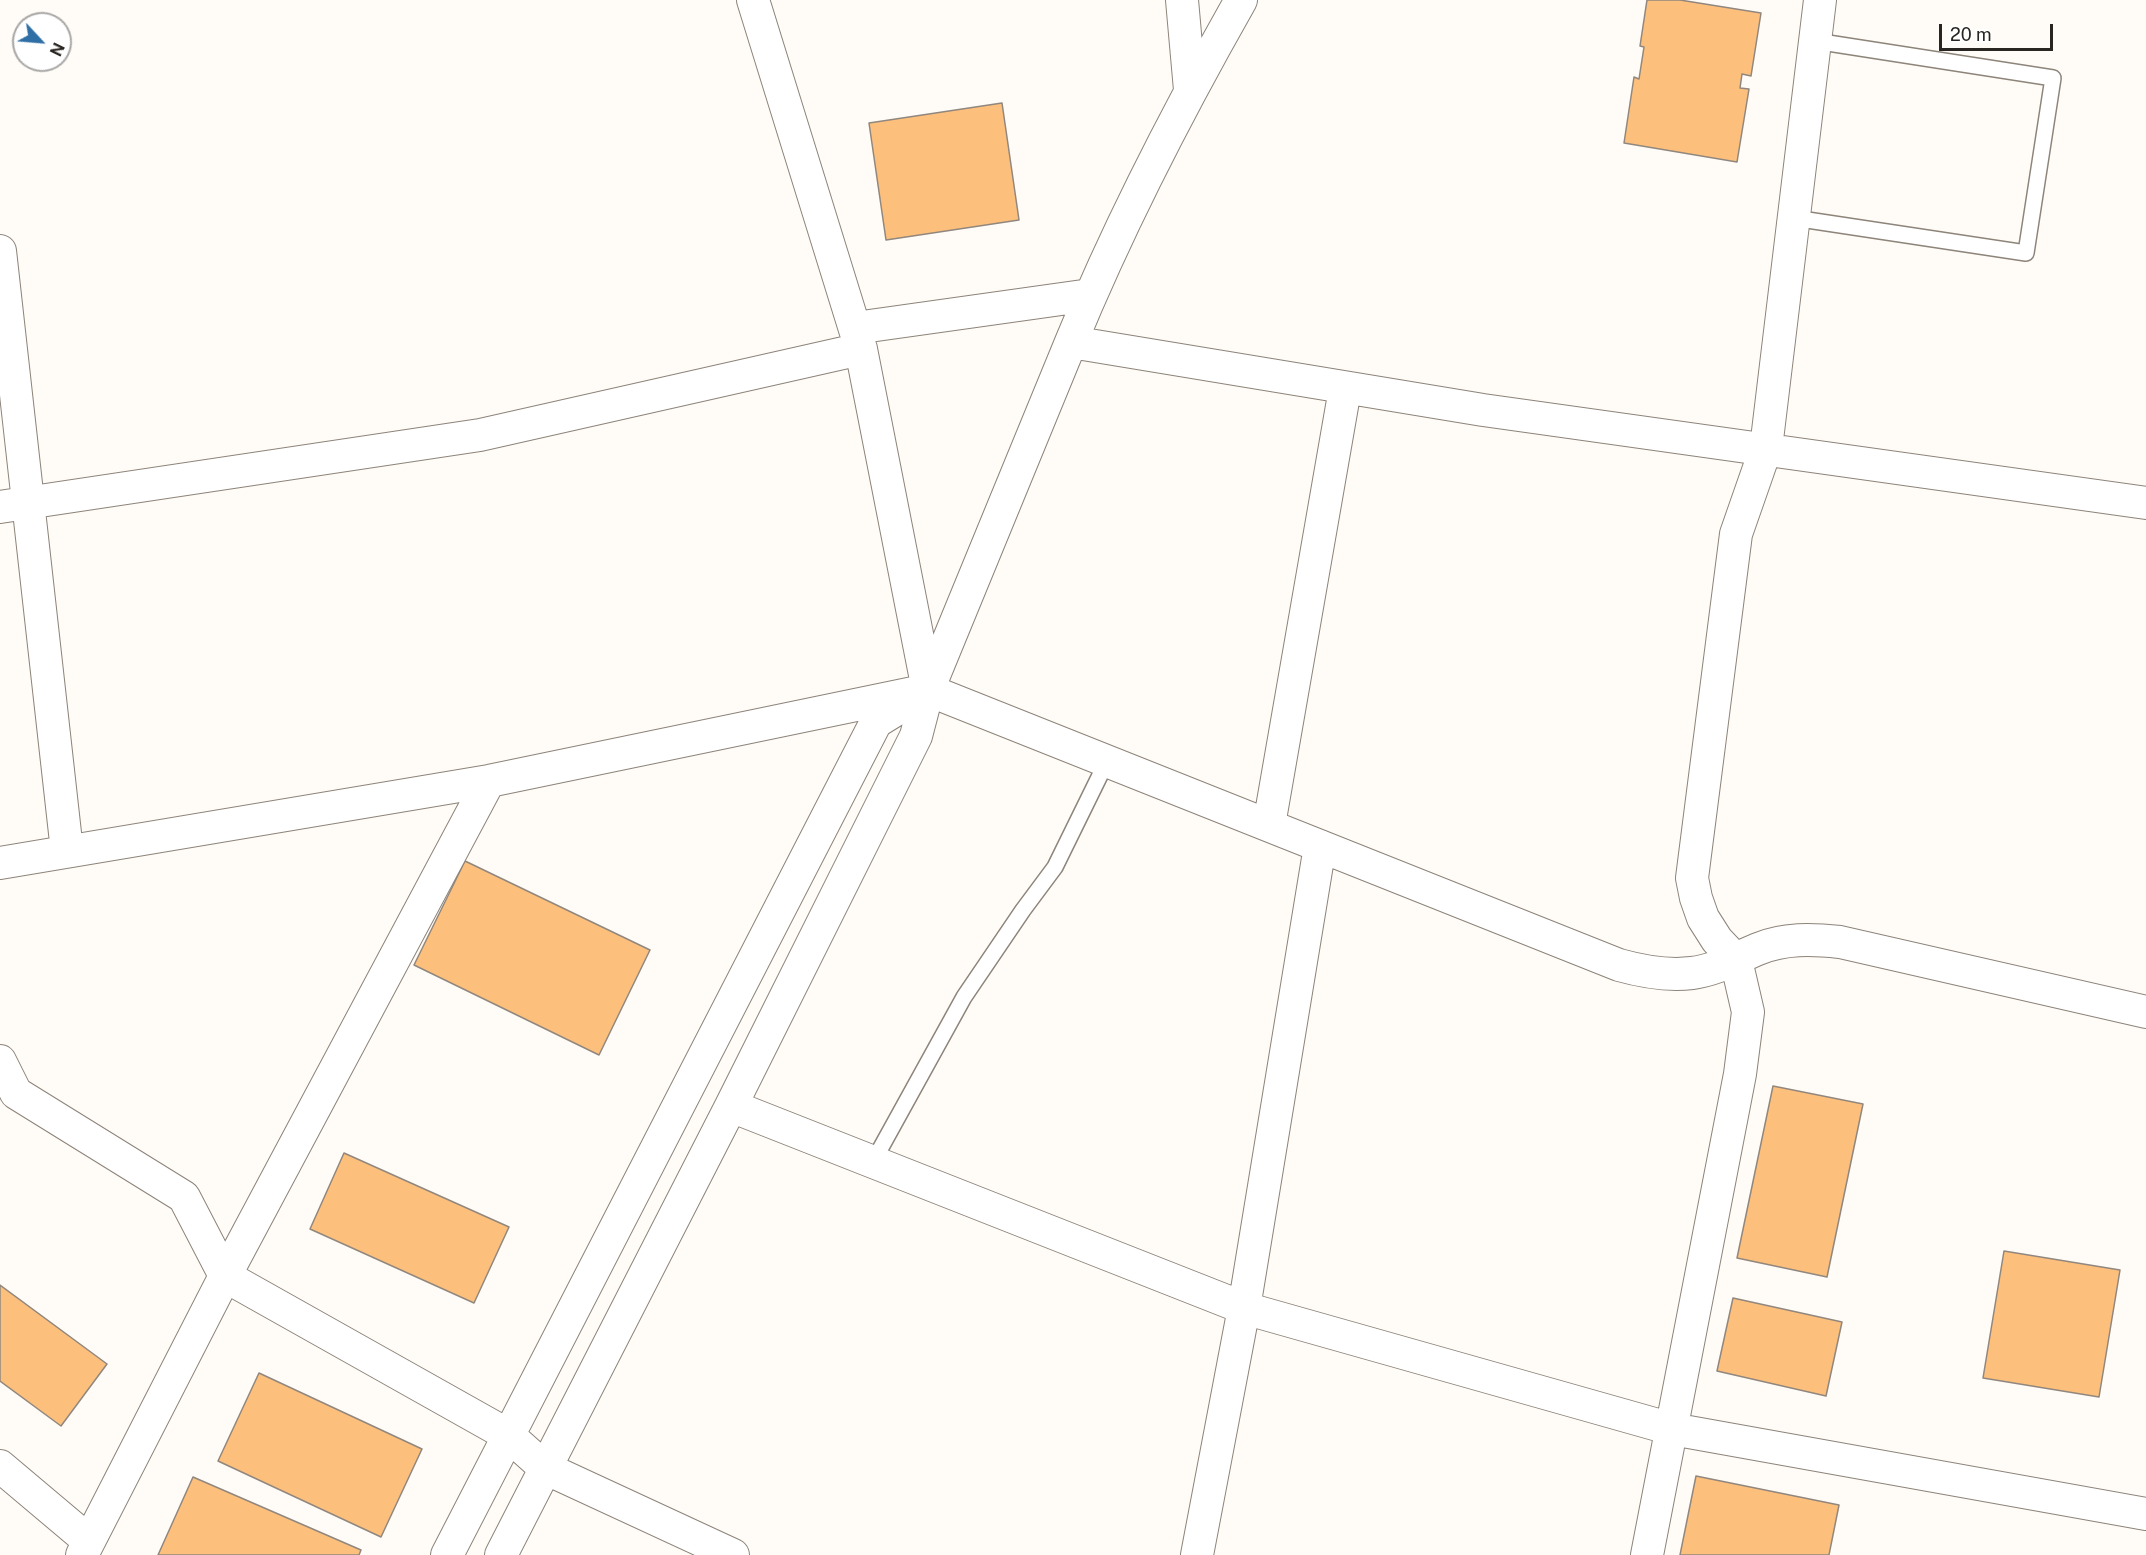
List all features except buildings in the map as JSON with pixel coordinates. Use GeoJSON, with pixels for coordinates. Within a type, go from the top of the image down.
{"type":"FeatureCollection","features":[{"type":"Feature","properties":{"kind":"street"},"geometry":{"type":"LineString","coordinates":[[753,0],[858,339],[928,690]]}},
{"type":"Feature","properties":{"kind":"street"},"geometry":{"type":"LineString","coordinates":[[1182,0],[1190,90]]}},
{"type":"Feature","properties":{"kind":"street"},"geometry":{"type":"LineString","coordinates":[[501,1555],[731,1106],[916,736],[928,690],[1090,295],[1190,90],[1241,0]]}},
{"type":"Feature","properties":{"kind":"street"},"geometry":{"type":"LineString","coordinates":[[1647,1555],[1740,1074],[1748,1012],[1736,960],[1717,940],[1703,918],[1695,898],[1692,878],[1736,534],[1766,448],[1820,0]]}},
{"type":"Feature","properties":{"kind":"street"},"geometry":{"type":"LineString","coordinates":[[0,251],[15,505],[67,851]]}},
{"type":"Feature","properties":{"kind":"street"},"geometry":{"type":"LineString","coordinates":[[15,505],[480,435],[858,339],[1090,295]]}},
{"type":"Feature","properties":{"kind":"street"},"geometry":{"type":"LineString","coordinates":[[1071,342],[1345,389],[2146,503]]}},
{"type":"Feature","properties":{"kind":"street"},"geometry":{"type":"LineString","coordinates":[[1269,825],[1345,389]]}},
{"type":"Feature","properties":{"kind":"street"},"geometry":{"type":"LineString","coordinates":[[447,1555],[876,722],[928,690]]}},
{"type":"Feature","properties":{"kind":"street"},"geometry":{"type":"LineString","coordinates":[[0,863],[489,781],[928,690],[1619,965],[1645,973],[1671,975],[1694,973],[1715,968],[1759,949],[1784,942],[1812,939],[1840,942],[2146,1012]]}},
{"type":"Feature","properties":{"kind":"street"},"geometry":{"type":"LineString","coordinates":[[0,1466],[85,1548],[225,1276],[489,781]]}},
{"type":"Feature","properties":{"kind":"street"},"geometry":{"type":"LineString","coordinates":[[1197,1555],[1244,1308],[1320,846]]}},
{"type":"Feature","properties":{"kind":"street"},"geometry":{"type":"LineString","coordinates":[[0,1061],[16,1093],[184,1197],[225,1276],[508,1435],[545,1468],[733,1555]]}},
{"type":"Feature","properties":{"kind":"street"},"geometry":{"type":"LineString","coordinates":[[731,1106],[1244,1308],[1672,1429],[2146,1514]]}},
{"type":"Feature","properties":{"kind":"lane"},"geometry":{"type":"LineString","coordinates":[[1794,218],[2026,253],[2053,78],[1815,41]]}},
{"type":"Feature","properties":{"kind":"lane"},"geometry":{"type":"LineString","coordinates":[[873,1162],[964,997],[1055,867],[1107,761]]}}]}
